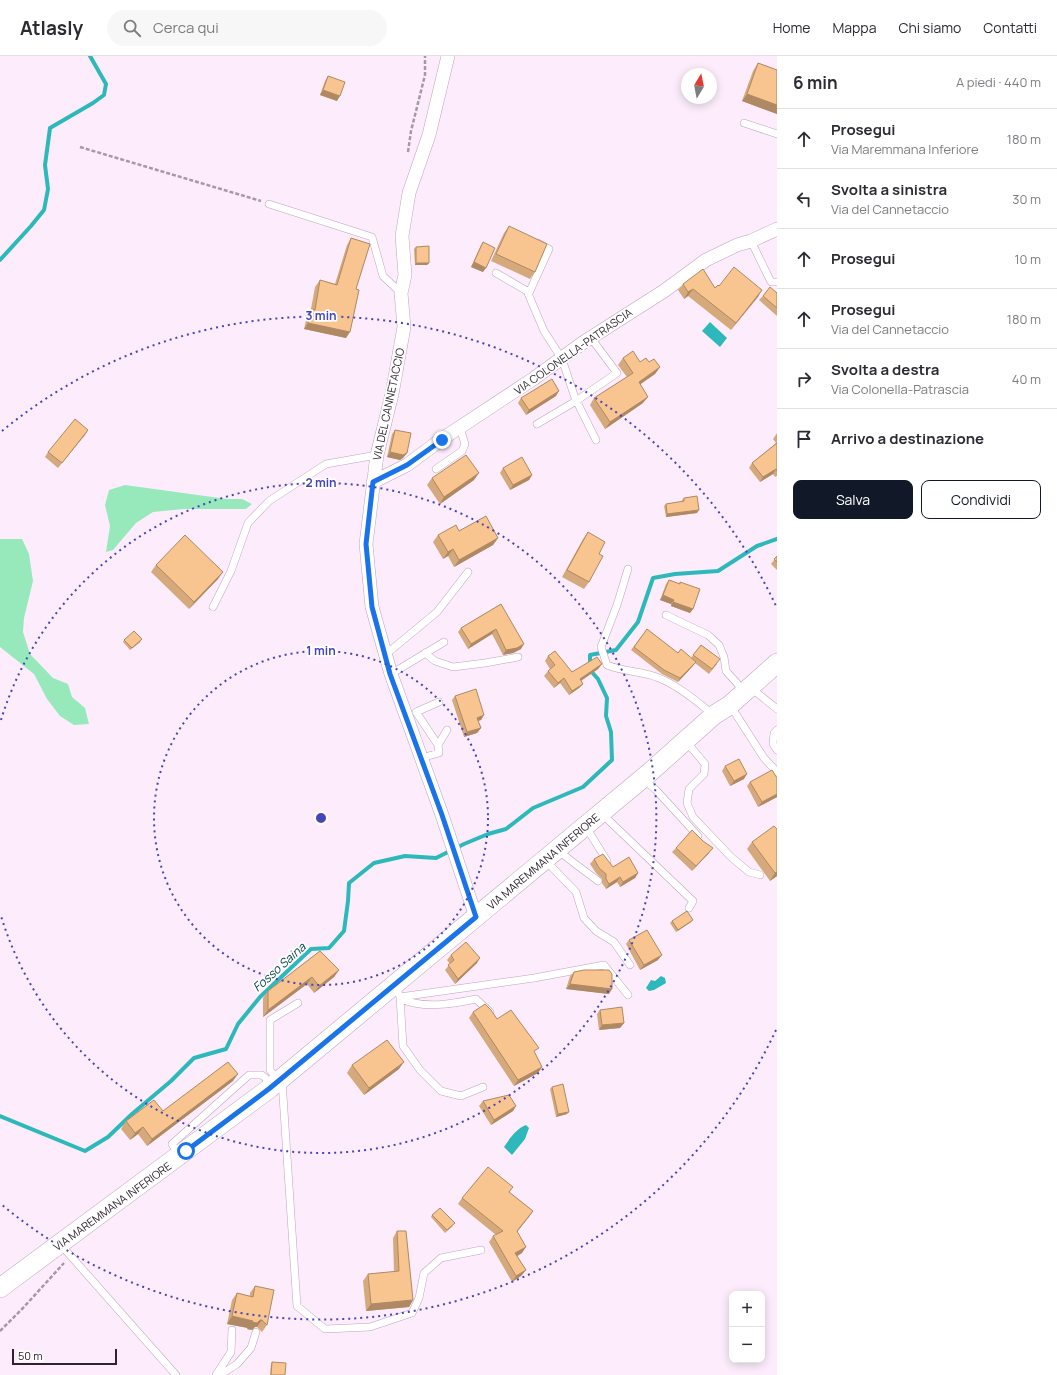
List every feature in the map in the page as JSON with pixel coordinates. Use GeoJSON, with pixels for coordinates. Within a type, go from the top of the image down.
{"type":"FeatureCollection","features":[{"type":"Feature","properties":{"kind":"main road","name":"VIA MAREMMANA INFERIORE"},"geometry":{"type":"LineString","coordinates":[[0,1288],[65,1250],[180,1155],[278,1081],[398,994],[476,917],[642,778],[685,740],[747,690],[777,663]]}},
{"type":"Feature","properties":{"kind":"street","name":"VIA DEL CANNETACCIO"},"geometry":{"type":"LineString","coordinates":[[448,56],[429,135],[409,193],[402,236],[405,275],[401,293],[404,327],[392,394],[377,455],[366,544],[372,607],[390,674],[451,842],[476,917]]}},
{"type":"Feature","properties":{"kind":"street","name":"VIA COLONELLA-PATRASCIA"},"geometry":{"type":"LineString","coordinates":[[373,482],[407,465],[622,317],[664,291],[706,260],[737,245],[752,241],[777,229]]}},
{"type":"Feature","properties":{"kind":"lane"},"geometry":{"type":"LineString","coordinates":[[744,122],[777,134]]}},
{"type":"Feature","properties":{"kind":"lane"},"geometry":{"type":"LineString","coordinates":[[269,204],[372,237],[383,276],[401,293]]}},
{"type":"Feature","properties":{"kind":"lane"},"geometry":{"type":"LineString","coordinates":[[528,238],[549,249],[528,293]]}},
{"type":"Feature","properties":{"kind":"lane"},"geometry":{"type":"LineString","coordinates":[[752,241],[771,282],[777,282]]}},
{"type":"Feature","properties":{"kind":"lane"},"geometry":{"type":"LineString","coordinates":[[496,273],[527,291],[544,331],[562,358],[576,401],[596,440]]}},
{"type":"Feature","properties":{"kind":"lane"},"geometry":{"type":"LineString","coordinates":[[537,424],[576,401],[617,373],[591,338]]}},
{"type":"Feature","properties":{"kind":"lane"},"geometry":{"type":"LineString","coordinates":[[436,469],[462,451],[465,444],[460,428]]}},
{"type":"Feature","properties":{"kind":"lane"},"geometry":{"type":"LineString","coordinates":[[213,606],[231,571],[248,522],[269,501],[326,464],[377,455]]}},
{"type":"Feature","properties":{"kind":"lane"},"geometry":{"type":"LineString","coordinates":[[628,569],[617,605],[601,647],[607,665],[618,670],[658,678],[722,710],[777,772]]}},
{"type":"Feature","properties":{"kind":"lane"},"geometry":{"type":"LineString","coordinates":[[385,655],[437,612],[468,572]]}},
{"type":"Feature","properties":{"kind":"lane"},"geometry":{"type":"LineString","coordinates":[[666,615],[708,635],[719,645],[724,657],[726,671],[747,690],[776,707]]}},
{"type":"Feature","properties":{"kind":"lane"},"geometry":{"type":"LineString","coordinates":[[390,674],[444,642]]}},
{"type":"Feature","properties":{"kind":"lane"},"geometry":{"type":"LineString","coordinates":[[425,653],[435,660],[452,667],[518,657]]}},
{"type":"Feature","properties":{"kind":"lane"},"geometry":{"type":"LineString","coordinates":[[421,758],[439,753],[438,745],[416,712],[439,702]]}},
{"type":"Feature","properties":{"kind":"lane"},"geometry":{"type":"LineString","coordinates":[[438,745],[447,730]]}},
{"type":"Feature","properties":{"kind":"lane"},"geometry":{"type":"LineString","coordinates":[[777,730],[774,733],[773,744],[777,750]]}},
{"type":"Feature","properties":{"kind":"lane"},"geometry":{"type":"LineString","coordinates":[[685,740],[705,764],[704,774],[689,789],[687,803],[693,817],[731,857],[748,872],[760,876]]}},
{"type":"Feature","properties":{"kind":"lane"},"geometry":{"type":"LineString","coordinates":[[642,778],[656,790],[703,842]]}},
{"type":"Feature","properties":{"kind":"lane"},"geometry":{"type":"LineString","coordinates":[[600,812],[693,901],[689,908]]}},
{"type":"Feature","properties":{"kind":"lane"},"geometry":{"type":"LineString","coordinates":[[585,825],[607,861]]}},
{"type":"Feature","properties":{"kind":"lane"},"geometry":{"type":"LineString","coordinates":[[550,854],[569,860],[585,870],[598,881]]}},
{"type":"Feature","properties":{"kind":"lane"},"geometry":{"type":"LineString","coordinates":[[550,854],[576,892],[584,918],[596,931],[614,942],[630,965]]}},
{"type":"Feature","properties":{"kind":"lane"},"geometry":{"type":"LineString","coordinates":[[398,994],[534,978],[604,965],[628,995]]}},
{"type":"Feature","properties":{"kind":"lane"},"geometry":{"type":"LineString","coordinates":[[398,994],[409,1003],[443,1005],[476,1000],[493,1015]]}},
{"type":"Feature","properties":{"kind":"lane"},"geometry":{"type":"LineString","coordinates":[[398,994],[403,1046],[420,1070],[441,1091],[462,1096],[483,1087]]}},
{"type":"Feature","properties":{"kind":"lane"},"geometry":{"type":"LineString","coordinates":[[298,1003],[270,1020],[270,1070],[278,1081],[297,1306],[325,1329],[370,1327],[412,1313],[419,1298],[424,1273],[441,1258],[481,1250]]}},
{"type":"Feature","properties":{"kind":"lane"},"geometry":{"type":"LineString","coordinates":[[65,1250],[176,1375]]}},
{"type":"Feature","properties":{"kind":"lane"},"geometry":{"type":"LineString","coordinates":[[216,1375],[231,1352],[232,1330]]}},
{"type":"Feature","properties":{"kind":"lane"},"geometry":{"type":"LineString","coordinates":[[220,1375],[237,1364],[251,1348],[256,1332]]}},
{"type":"Feature","properties":{"kind":"path"},"geometry":{"type":"LineString","coordinates":[[408,152],[411,131],[425,75],[425,56]]}},
{"type":"Feature","properties":{"kind":"path"},"geometry":{"type":"LineString","coordinates":[[80,147],[269,204]]}},
{"type":"Feature","properties":{"kind":"path"},"geometry":{"type":"LineString","coordinates":[[0,1331],[24,1308],[65,1250]]}},
{"type":"Feature","properties":{"kind":"green space"},"geometry":{"type":"Polygon","coordinates":[[[125,485],[227,499],[242,499],[252,504],[246,509],[184,509],[153,512],[136,523],[113,550],[106,552],[110,526],[105,505],[109,490],[125,485]]]}},
{"type":"Feature","properties":{"kind":"green space"},"geometry":{"type":"Polygon","coordinates":[[[0,539],[22,539],[29,554],[33,581],[24,618],[23,632],[30,654],[53,678],[68,684],[72,697],[85,708],[89,724],[74,725],[60,716],[47,699],[34,674],[0,647],[0,539]]]}},
{"type":"Feature","properties":{"kind":"water"},"geometry":{"type":"Polygon","coordinates":[[[710,322],[727,338],[720,347],[702,331],[710,322]]]}},
{"type":"Feature","properties":{"kind":"water"},"geometry":{"type":"Polygon","coordinates":[[[661,976],[665,978],[666,983],[654,990],[649,991],[646,988],[651,980],[655,981],[661,976]]]}},
{"type":"Feature","properties":{"kind":"water"},"geometry":{"type":"Polygon","coordinates":[[[526,1125],[529,1128],[525,1139],[512,1155],[504,1147],[516,1131],[526,1125]]]}},
{"type":"Feature","properties":{"kind":"building"},"geometry":{"type":"Polygon","coordinates":[[[758,63],[777,70],[777,105],[747,94],[758,63]]]}},
{"type":"Feature","properties":{"kind":"building"},"geometry":{"type":"Polygon","coordinates":[[[328,76],[345,82],[340,96],[323,90],[328,76]]]}},
{"type":"Feature","properties":{"kind":"building"},"geometry":{"type":"Polygon","coordinates":[[[509,226],[547,244],[535,272],[496,254],[509,226]]]}},
{"type":"Feature","properties":{"kind":"building"},"geometry":{"type":"Polygon","coordinates":[[[351,238],[370,244],[356,289],[359,290],[350,332],[308,323],[311,309],[315,310],[320,280],[337,285],[351,238]]]}},
{"type":"Feature","properties":{"kind":"building"},"geometry":{"type":"Polygon","coordinates":[[[483,242],[495,248],[486,268],[474,262],[483,242]]]}},
{"type":"Feature","properties":{"kind":"building"},"geometry":{"type":"Polygon","coordinates":[[[429,246],[429,263],[416,263],[416,247],[429,246]]]}},
{"type":"Feature","properties":{"kind":"building"},"geometry":{"type":"Polygon","coordinates":[[[734,267],[762,290],[736,323],[693,289],[688,292],[683,284],[703,269],[715,288],[718,285],[719,286],[734,267]]]}},
{"type":"Feature","properties":{"kind":"building"},"geometry":{"type":"Polygon","coordinates":[[[770,287],[777,293],[777,308],[763,296],[770,287]]]}},
{"type":"Feature","properties":{"kind":"building"},"geometry":{"type":"Polygon","coordinates":[[[633,351],[640,362],[646,358],[649,362],[654,359],[660,367],[639,382],[648,397],[610,422],[594,398],[633,373],[623,358],[633,351]]]}},
{"type":"Feature","properties":{"kind":"building"},"geometry":{"type":"Polygon","coordinates":[[[552,379],[559,391],[529,410],[521,398],[552,379]]]}},
{"type":"Feature","properties":{"kind":"building"},"geometry":{"type":"Polygon","coordinates":[[[75,419],[88,430],[62,463],[48,452],[75,419]]]}},
{"type":"Feature","properties":{"kind":"building"},"geometry":{"type":"Polygon","coordinates":[[[395,430],[411,433],[407,453],[403,455],[390,452],[395,430]]]}},
{"type":"Feature","properties":{"kind":"building"},"geometry":{"type":"Polygon","coordinates":[[[777,443],[777,471],[776,469],[763,477],[752,463],[777,443]]]}},
{"type":"Feature","properties":{"kind":"building"},"geometry":{"type":"Polygon","coordinates":[[[466,455],[479,473],[444,497],[432,478],[466,455]]]}},
{"type":"Feature","properties":{"kind":"building"},"geometry":{"type":"Polygon","coordinates":[[[522,457],[532,475],[513,485],[503,468],[522,457]]]}},
{"type":"Feature","properties":{"kind":"building"},"geometry":{"type":"Polygon","coordinates":[[[697,496],[699,510],[667,514],[666,504],[684,501],[684,498],[697,496]]]}},
{"type":"Feature","properties":{"kind":"building"},"geometry":{"type":"Polygon","coordinates":[[[486,516],[498,538],[459,560],[453,549],[448,552],[438,535],[456,525],[459,531],[486,516]]]}},
{"type":"Feature","properties":{"kind":"building"},"geometry":{"type":"Polygon","coordinates":[[[588,532],[605,542],[599,554],[603,556],[589,582],[567,570],[588,532]]]}},
{"type":"Feature","properties":{"kind":"building"},"geometry":{"type":"Polygon","coordinates":[[[185,535],[223,572],[194,602],[156,565],[185,535]]]}},
{"type":"Feature","properties":{"kind":"building"},"geometry":{"type":"Polygon","coordinates":[[[669,580],[700,589],[693,609],[673,602],[674,600],[663,595],[669,580]]]}},
{"type":"Feature","properties":{"kind":"building"},"geometry":{"type":"Polygon","coordinates":[[[501,604],[524,644],[517,648],[506,650],[496,629],[471,644],[461,628],[501,604]]]}},
{"type":"Feature","properties":{"kind":"building"},"geometry":{"type":"Polygon","coordinates":[[[647,629],[678,653],[681,649],[696,662],[680,678],[664,670],[634,647],[647,629]]]}},
{"type":"Feature","properties":{"kind":"building"},"geometry":{"type":"Polygon","coordinates":[[[134,631],[142,639],[132,648],[124,640],[134,631]]]}},
{"type":"Feature","properties":{"kind":"building"},"geometry":{"type":"Polygon","coordinates":[[[701,645],[720,659],[712,669],[693,655],[701,645]]]}},
{"type":"Feature","properties":{"kind":"building"},"geometry":{"type":"Polygon","coordinates":[[[555,651],[572,672],[597,657],[602,664],[580,679],[583,684],[572,691],[564,678],[558,683],[548,671],[555,665],[548,656],[555,651]]]}},
{"type":"Feature","properties":{"kind":"building"},"geometry":{"type":"Polygon","coordinates":[[[476,689],[484,715],[477,718],[481,728],[467,732],[455,696],[476,689]]]}},
{"type":"Feature","properties":{"kind":"building"},"geometry":{"type":"Polygon","coordinates":[[[739,759],[747,774],[734,781],[725,766],[739,759]]]}},
{"type":"Feature","properties":{"kind":"building"},"geometry":{"type":"Polygon","coordinates":[[[772,770],[777,778],[777,794],[762,802],[750,782],[772,770]]]}},
{"type":"Feature","properties":{"kind":"building"},"geometry":{"type":"Polygon","coordinates":[[[774,826],[777,829],[777,872],[775,873],[752,842],[774,826]]]}},
{"type":"Feature","properties":{"kind":"building"},"geometry":{"type":"Polygon","coordinates":[[[692,830],[713,848],[696,866],[676,848],[692,830]]]}},
{"type":"Feature","properties":{"kind":"building"},"geometry":{"type":"Polygon","coordinates":[[[603,854],[613,867],[629,857],[638,873],[623,882],[620,877],[609,884],[606,879],[606,874],[599,868],[594,859],[603,854]]]}},
{"type":"Feature","properties":{"kind":"building"},"geometry":{"type":"Polygon","coordinates":[[[687,911],[693,920],[678,930],[672,921],[687,911]]]}},
{"type":"Feature","properties":{"kind":"building"},"geometry":{"type":"Polygon","coordinates":[[[647,930],[662,955],[644,965],[629,940],[647,930]]]}},
{"type":"Feature","properties":{"kind":"building"},"geometry":{"type":"Polygon","coordinates":[[[466,942],[480,958],[458,979],[448,965],[454,960],[451,955],[466,942]]]}},
{"type":"Feature","properties":{"kind":"building"},"geometry":{"type":"Polygon","coordinates":[[[320,951],[339,970],[319,986],[312,977],[268,1010],[268,991],[320,951]]]}},
{"type":"Feature","properties":{"kind":"building"},"geometry":{"type":"Polygon","coordinates":[[[584,970],[609,970],[612,974],[612,989],[570,984],[574,972],[584,970]]]}},
{"type":"Feature","properties":{"kind":"building"},"geometry":{"type":"Polygon","coordinates":[[[485,1004],[497,1019],[511,1010],[539,1048],[534,1051],[542,1067],[518,1080],[473,1012],[485,1004]]]}},
{"type":"Feature","properties":{"kind":"building"},"geometry":{"type":"Polygon","coordinates":[[[622,1007],[624,1023],[602,1025],[600,1010],[622,1007]]]}},
{"type":"Feature","properties":{"kind":"building"},"geometry":{"type":"Polygon","coordinates":[[[387,1040],[404,1062],[369,1088],[352,1065],[387,1040]]]}},
{"type":"Feature","properties":{"kind":"building"},"geometry":{"type":"Polygon","coordinates":[[[228,1062],[238,1074],[152,1139],[143,1127],[135,1133],[126,1121],[154,1100],[163,1111],[228,1062]]]}},
{"type":"Feature","properties":{"kind":"building"},"geometry":{"type":"Polygon","coordinates":[[[563,1084],[569,1112],[558,1114],[552,1087],[563,1084]]]}},
{"type":"Feature","properties":{"kind":"building"},"geometry":{"type":"Polygon","coordinates":[[[509,1095],[516,1106],[494,1120],[483,1101],[509,1095]]]}},
{"type":"Feature","properties":{"kind":"building"},"geometry":{"type":"Polygon","coordinates":[[[488,1167],[513,1187],[509,1192],[533,1211],[517,1231],[526,1247],[515,1253],[526,1270],[516,1276],[493,1236],[503,1231],[462,1198],[488,1167]]]}},
{"type":"Feature","properties":{"kind":"building"},"geometry":{"type":"Polygon","coordinates":[[[440,1208],[455,1223],[447,1230],[432,1215],[440,1208]]]}},
{"type":"Feature","properties":{"kind":"building"},"geometry":{"type":"Polygon","coordinates":[[[397,1231],[406,1231],[413,1300],[371,1304],[368,1274],[399,1271],[397,1231]]]}},
{"type":"Feature","properties":{"kind":"building"},"geometry":{"type":"Polygon","coordinates":[[[255,1286],[274,1290],[267,1325],[262,1320],[257,1323],[232,1316],[237,1293],[253,1297],[255,1286]]]}},
{"type":"Feature","properties":{"kind":"building"},"geometry":{"type":"Polygon","coordinates":[[[272,1362],[286,1363],[285,1375],[271,1375],[272,1362]]]}},
{"type":"Feature","properties":{"kind":"waterway","name":"Fosso Saina"},"geometry":{"type":"LineString","coordinates":[[0,260],[44,210],[48,189],[45,165],[50,128],[104,95],[106,84],[90,56]]}},
{"type":"Feature","properties":{"kind":"waterway","name":"Fosso Saina"},"geometry":{"type":"LineString","coordinates":[[0,1116],[85,1151],[108,1137],[132,1114],[171,1081],[194,1058],[226,1049],[238,1024],[260,997],[311,949],[329,948],[344,931],[349,883],[374,863],[405,856],[436,858],[488,834],[506,829],[533,808],[583,787],[612,760],[611,732],[606,716],[607,698],[598,679],[590,670],[590,655],[616,650],[638,622],[653,578],[675,574],[718,571],[757,546],[777,539]]}},
{"type":"Feature","properties":{"kind":"route"},"geometry":{"type":"LineString","coordinates":[[186,1151],[270,1088],[476,917],[442,815],[390,674],[372,607],[366,544],[373,482],[407,465],[442,440]]}}]}
